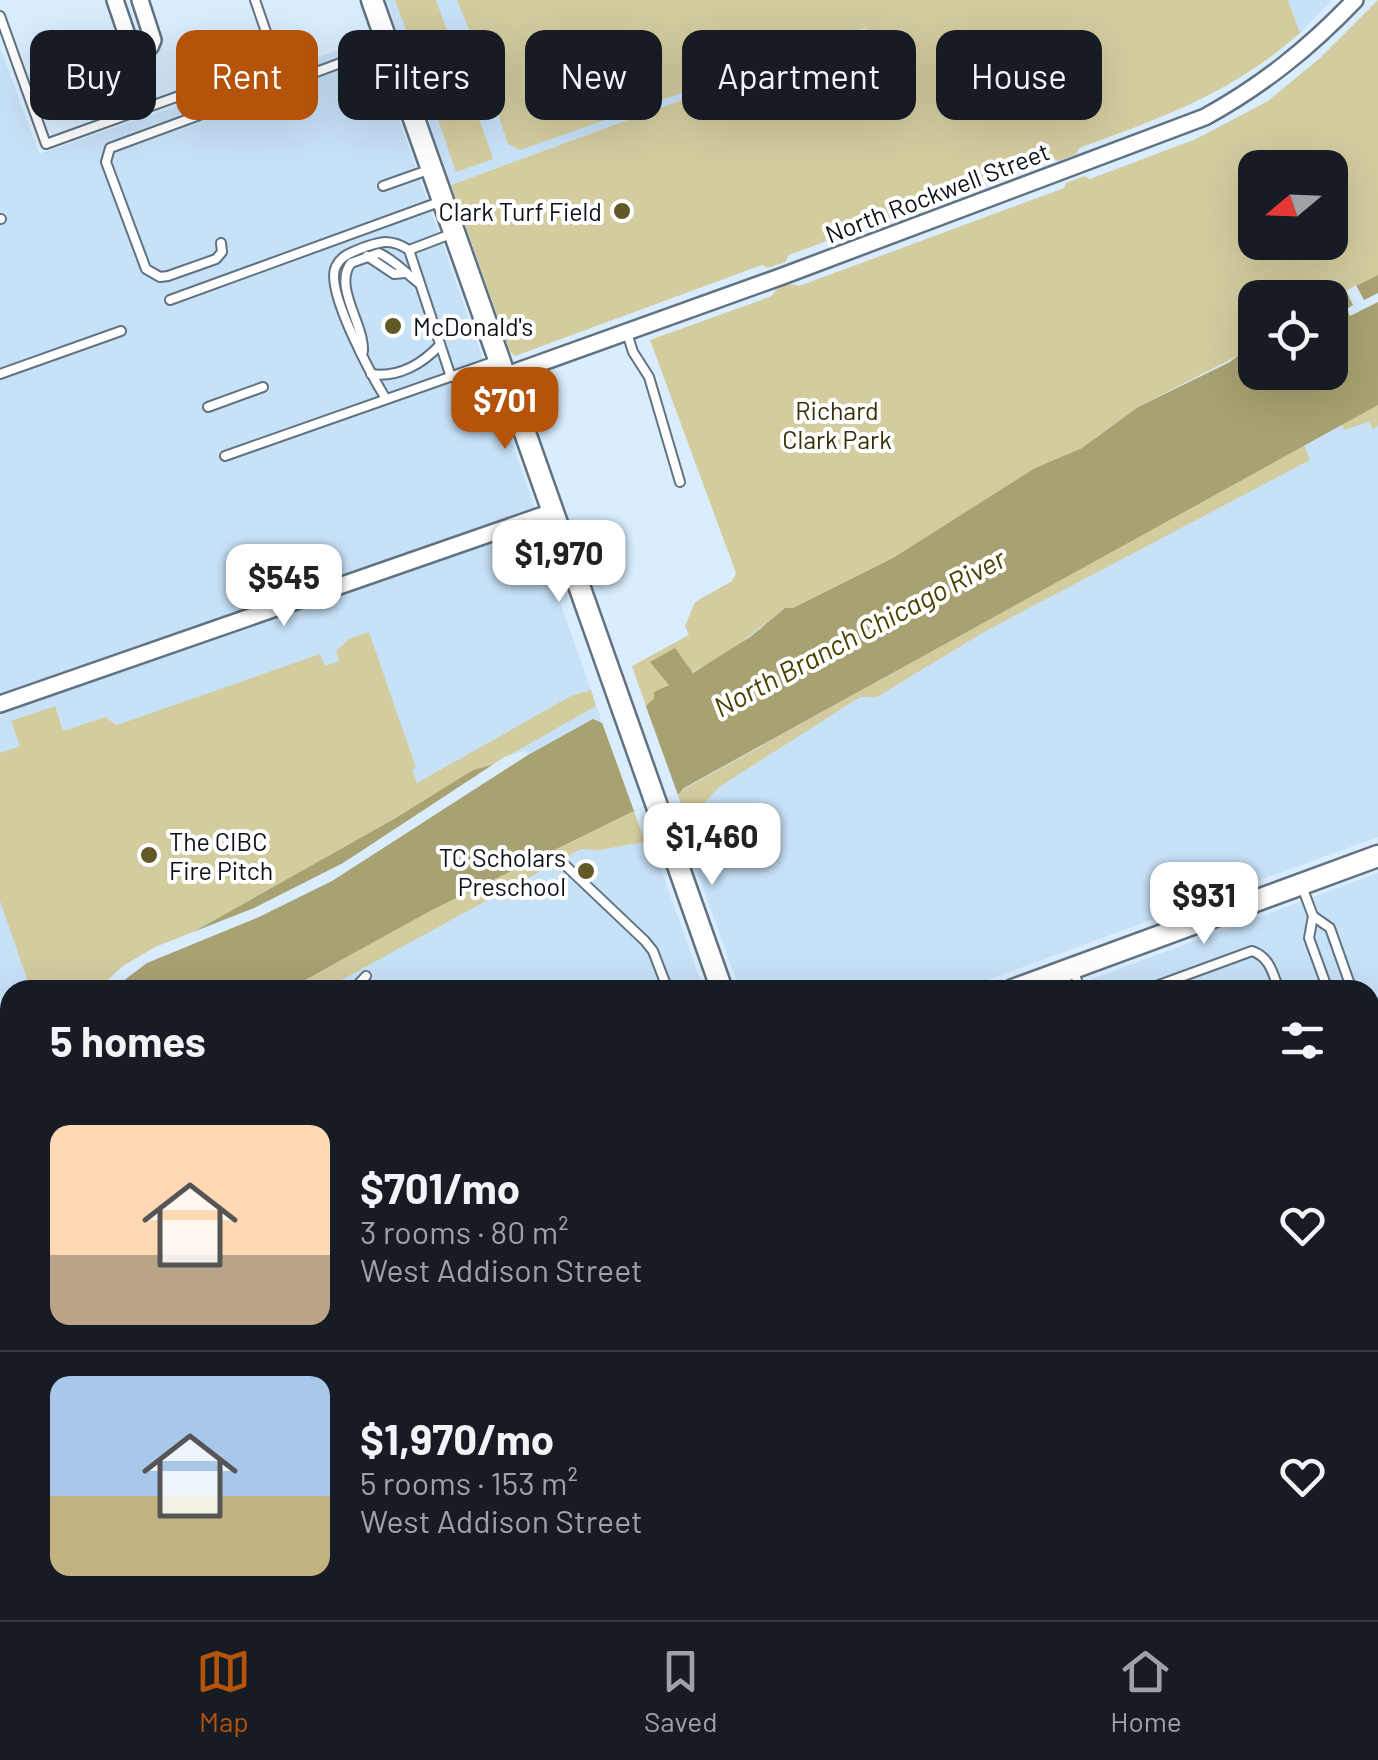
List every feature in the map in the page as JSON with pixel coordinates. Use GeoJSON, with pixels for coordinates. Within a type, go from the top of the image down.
{"type":"FeatureCollection","features":[{"type":"Feature","properties":{"kind":"main road"},"geometry":{"type":"LineString","coordinates":[[372,0],[382,30]]}},
{"type":"Feature","properties":{"kind":"main road"},"geometry":{"type":"LineString","coordinates":[[414,120],[718,980]]}},
{"type":"Feature","properties":{"kind":"main road"},"geometry":{"type":"LineString","coordinates":[[1040,980],[1378,856]]}},
{"type":"Feature","properties":{"kind":"street"},"geometry":{"type":"LineString","coordinates":[[114,0],[129,42],[142,51],[153,40],[140,0]]}},
{"type":"Feature","properties":{"kind":"street","name":"North Rockwell Street"},"geometry":{"type":"LineString","coordinates":[[502,368],[627,334],[1204,117],[1240,98],[1293,61],[1355,0]]}},
{"type":"Feature","properties":{"kind":"street"},"geometry":{"type":"LineString","coordinates":[[0,704],[552,512]]}},
{"type":"Feature","properties":{"kind":"lane"},"geometry":{"type":"LineString","coordinates":[[0,16],[46,144],[276,61],[255,0]]}},
{"type":"Feature","properties":{"kind":"lane"},"geometry":{"type":"LineString","coordinates":[[221,242],[222,252],[216,258],[164,277],[150,272],[144,266],[106,162],[110,148],[338,64]]}},
{"type":"Feature","properties":{"kind":"lane"},"geometry":{"type":"LineString","coordinates":[[383,186],[431,169]]}},
{"type":"Feature","properties":{"kind":"lane"},"geometry":{"type":"LineString","coordinates":[[170,300],[442,201]]}},
{"type":"Feature","properties":{"kind":"lane"},"geometry":{"type":"LineString","coordinates":[[409,250],[454,233]]}},
{"type":"Feature","properties":{"kind":"lane"},"geometry":{"type":"LineString","coordinates":[[386,399],[363,357],[333,281],[336,266],[344,255],[385,240],[398,242],[409,250],[450,377]]}},
{"type":"Feature","properties":{"kind":"lane"},"geometry":{"type":"LineString","coordinates":[[363,357],[364,340],[344,280],[350,263],[379,253],[398,262],[420,284]]}},
{"type":"Feature","properties":{"kind":"lane"},"geometry":{"type":"LineString","coordinates":[[0,374],[121,331]]}},
{"type":"Feature","properties":{"kind":"lane"},"geometry":{"type":"LineString","coordinates":[[627,334],[648,377],[680,482]]}},
{"type":"Feature","properties":{"kind":"lane"},"geometry":{"type":"LineString","coordinates":[[371,374],[385,376],[424,362],[440,346]]}},
{"type":"Feature","properties":{"kind":"lane"},"geometry":{"type":"LineString","coordinates":[[225,456],[450,377],[502,368]]}},
{"type":"Feature","properties":{"kind":"lane"},"geometry":{"type":"LineString","coordinates":[[208,407],[263,387]]}},
{"type":"Feature","properties":{"kind":"lane"},"geometry":{"type":"LineString","coordinates":[[566,866],[653,951],[664,980]]}},
{"type":"Feature","properties":{"kind":"lane"},"geometry":{"type":"LineString","coordinates":[[1301,884],[1314,916],[1330,928],[1348,980]]}},
{"type":"Feature","properties":{"kind":"lane"},"geometry":{"type":"LineString","coordinates":[[1314,916],[1309,938],[1324,980]]}},
{"type":"Feature","properties":{"kind":"lane"},"geometry":{"type":"LineString","coordinates":[[1173,980],[1252,951],[1261,954],[1269,964],[1275,980]]}},
{"type":"Feature","properties":{"kind":"lane"},"geometry":{"type":"LineString","coordinates":[[1072,968],[1076,980]]}},
{"type":"Feature","properties":{"kind":"lane"},"geometry":{"type":"LineString","coordinates":[[362,980],[366,976]]}},
{"type":"Feature","properties":{"kind":"shaded area"},"geometry":{"type":"Polygon","coordinates":[[[386,0],[955,0],[873,30],[682,30],[682,100],[662,108],[662,30],[525,30],[525,120],[628,120],[451,185],[428,120],[505,120],[505,30],[397,30],[386,0]]]}},
{"type":"Feature","properties":{"kind":"shaded area"},"geometry":{"type":"Polygon","coordinates":[[[1288,0],[1332,0],[1300,33],[1288,0]]]}},
{"type":"Feature","properties":{"kind":"shaded area"},"geometry":{"type":"Polygon","coordinates":[[[0,47],[39,154],[137,120],[156,120],[156,113],[176,107],[176,120],[318,120],[318,57],[338,50],[338,120],[399,120],[545,537],[538,540],[602,721],[528,755],[473,770],[394,819],[108,980],[0,980],[0,47]]]}},
{"type":"Feature","properties":{"kind":"shaded area"},"geometry":{"type":"Polygon","coordinates":[[[1378,405],[1378,837],[987,980],[736,980],[678,819],[685,816],[678,795],[1378,405]]]}},
{"type":"Feature","properties":{"kind":"shaded area","name":"TC Scholars Preschool"},"geometry":{"type":"Polygon","coordinates":[[[634,811],[641,832],[647,830],[700,980],[306,980],[634,811]]]}},
{"type":"Feature","properties":{"kind":"shaded area"},"geometry":{"type":"Polygon","coordinates":[[[1378,873],[1378,980],[1089,980],[1378,873]]]}},
{"type":"Feature","properties":{"kind":"green space"},"geometry":{"type":"Polygon","coordinates":[[[395,0],[436,0],[447,30],[406,30],[395,0]]]}},
{"type":"Feature","properties":{"kind":"green space"},"geometry":{"type":"Polygon","coordinates":[[[457,0],[1288,0],[1300,33],[1222,88],[1079,148],[1076,154],[1058,161],[1053,158],[789,255],[785,262],[768,268],[762,265],[515,356],[510,352],[451,185],[628,120],[662,120],[662,107],[682,100],[682,120],[916,120],[916,30],[682,30],[682,93],[662,100],[662,30],[525,30],[525,120],[605,120],[520,150],[508,144],[500,120],[505,120],[505,30],[469,30],[457,0]]]}},
{"type":"Feature","properties":{"kind":"green space","name":"Richard Clark Park"},"geometry":{"type":"Polygon","coordinates":[[[1378,0],[1378,275],[1348,294],[1348,280],[1238,280],[1238,356],[1138,407],[1082,448],[1035,468],[893,558],[793,608],[785,608],[728,653],[655,692],[646,706],[632,666],[689,635],[685,626],[695,602],[732,581],[736,573],[650,340],[772,296],[784,286],[799,286],[1064,188],[1066,183],[1084,176],[1090,179],[1196,139],[1268,101],[1320,58],[1378,0]]]}},
{"type":"Feature","properties":{"kind":"green space"},"geometry":{"type":"Polygon","coordinates":[[[438,120],[479,120],[493,159],[456,172],[438,120]]]}},
{"type":"Feature","properties":{"kind":"green space"},"geometry":{"type":"Polygon","coordinates":[[[1378,405],[1378,426],[1373,429],[1369,422],[1344,430],[1342,424],[1378,405]]]}},
{"type":"Feature","properties":{"kind":"green space"},"geometry":{"type":"Polygon","coordinates":[[[1304,444],[1310,460],[984,632],[877,697],[860,697],[719,787],[698,810],[685,814],[678,795],[684,789],[1304,444]]]}},
{"type":"Feature","properties":{"kind":"green space","name":"The CIBC Fire Pitch"},"geometry":{"type":"Polygon","coordinates":[[[369,632],[416,768],[412,770],[417,783],[571,696],[591,690],[596,706],[492,765],[473,770],[394,819],[108,980],[28,980],[0,901],[0,753],[20,746],[11,721],[55,706],[63,731],[105,717],[117,725],[320,654],[325,666],[339,661],[336,651],[349,639],[369,632]]]}},
{"type":"Feature","properties":{"kind":"green space"},"geometry":{"type":"Polygon","coordinates":[[[634,811],[645,842],[581,849],[341,980],[305,980],[432,910],[634,811]]]}},
{"type":"Feature","properties":{"kind":"water","name":"North Branch Chicago River"},"geometry":{"type":"Polygon","coordinates":[[[1378,275],[1378,405],[684,788],[678,795],[634,811],[432,910],[305,980],[108,980],[394,819],[473,770],[528,755],[593,719],[604,724],[646,706],[654,692],[669,685],[650,662],[675,648],[693,673],[750,637],[785,608],[793,608],[893,558],[1035,468],[1082,448],[1138,407],[1238,356],[1238,390],[1348,390],[1348,290],[1378,275]]]}},
{"type":"Feature","properties":{"kind":"pier"},"geometry":{"type":"Polygon","coordinates":[[[1356,285],[1364,300],[1378,293],[1378,302],[1350,316],[1348,308],[1353,305],[1348,290],[1356,285]]]}},
{"type":"Feature","properties":{"kind":"pier"},"geometry":{"type":"Polygon","coordinates":[[[644,701],[678,795],[634,811],[600,717],[644,701]]]}},
{"type":"Feature","properties":{"kind":"pier"},"geometry":{"type":"Polygon","coordinates":[[[525,751],[528,755],[332,881],[259,917],[147,963],[124,980],[107,980],[155,947],[254,908],[343,863],[506,756],[525,751]]]}},
{"type":"Feature","properties":{"kind":"place","name":"Clark Turf Field"},"geometry":{"type":"Point","coordinates":[622,211]}},
{"type":"Feature","properties":{"kind":"place","name":"McDonald's"},"geometry":{"type":"Point","coordinates":[393,326]}},
{"type":"Feature","properties":{"kind":"place","name":"The CIBC Fire Pitch"},"geometry":{"type":"Point","coordinates":[149,855]}},
{"type":"Feature","properties":{"kind":"place","name":"TC Scholars Preschool"},"geometry":{"type":"Point","coordinates":[586,871]}}]}
